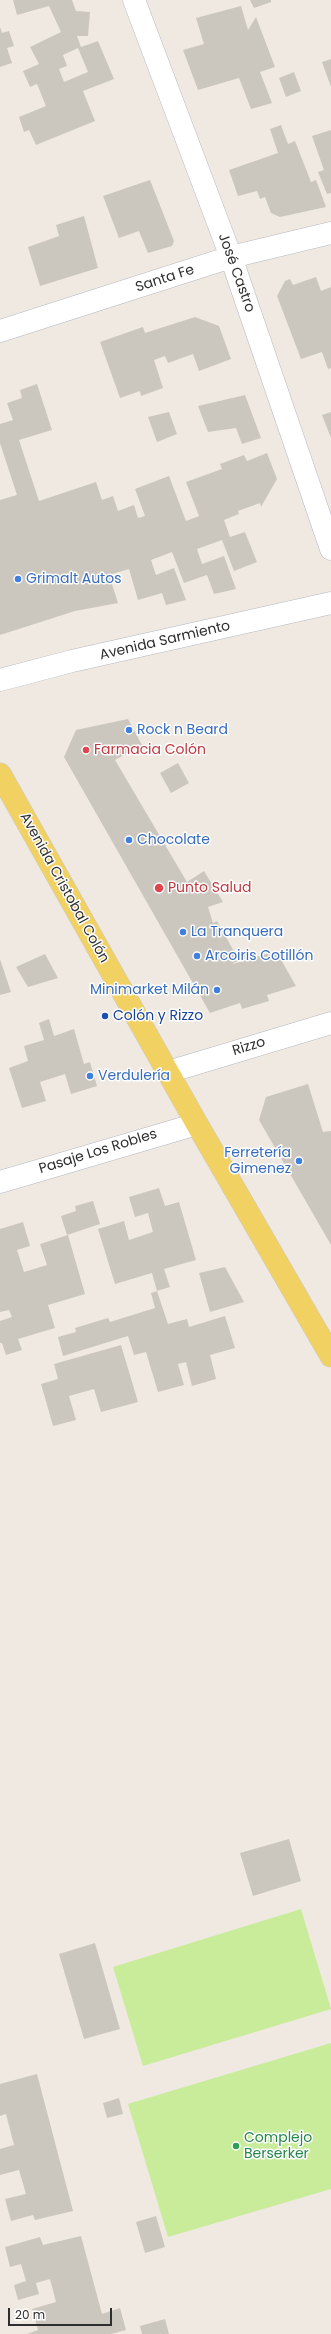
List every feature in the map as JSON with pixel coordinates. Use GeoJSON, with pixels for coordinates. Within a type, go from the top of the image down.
{"type":"FeatureCollection","features":[{"type":"Feature","properties":{"kind":"main road","name":"Avenida Cristobal Colón"},"geometry":{"type":"LineString","coordinates":[[0,774],[197,1124],[331,1356]]}},
{"type":"Feature","properties":{"kind":"street","name":"José Castro"},"geometry":{"type":"LineString","coordinates":[[134,0],[231,258],[331,549]]}},
{"type":"Feature","properties":{"kind":"street","name":"Santa Fe"},"geometry":{"type":"LineString","coordinates":[[0,331],[231,258],[331,232]]}},
{"type":"Feature","properties":{"kind":"street","name":"Avenida Sarmiento"},"geometry":{"type":"LineString","coordinates":[[0,680],[72,661],[331,603]]}},
{"type":"Feature","properties":{"kind":"street","name":"Rizzo"},"geometry":{"type":"LineString","coordinates":[[168,1072],[331,1023]]}},
{"type":"Feature","properties":{"kind":"street","name":"Pasaje Los Robles"},"geometry":{"type":"LineString","coordinates":[[0,1182],[197,1124]]}},
{"type":"Feature","properties":{"kind":"green space"},"geometry":{"type":"Polygon","coordinates":[[[301,1909],[331,2009],[143,2066],[113,1967],[301,1909]]]}},
{"type":"Feature","properties":{"kind":"green space","name":"Complejo Berserker"},"geometry":{"type":"Polygon","coordinates":[[[331,2043],[331,2189],[168,2237],[128,2104],[331,2043]]]}},
{"type":"Feature","properties":{"kind":"building"},"geometry":{"type":"Polygon","coordinates":[[[13,0],[72,0],[76,11],[90,12],[88,36],[77,36],[81,47],[98,41],[114,79],[83,91],[95,121],[36,145],[29,130],[24,132],[19,117],[46,106],[37,84],[30,87],[23,71],[39,64],[30,47],[61,32],[49,6],[17,15],[13,0]],[[78,48],[63,55],[67,66],[59,69],[64,82],[88,72],[78,48]]]}},
{"type":"Feature","properties":{"kind":"building"},"geometry":{"type":"Polygon","coordinates":[[[250,0],[271,0],[271,2],[254,8],[250,0]]]}},
{"type":"Feature","properties":{"kind":"building"},"geometry":{"type":"Polygon","coordinates":[[[241,6],[248,30],[256,17],[275,67],[260,72],[272,103],[251,109],[239,78],[198,90],[183,50],[204,44],[196,18],[241,6]]]}},
{"type":"Feature","properties":{"kind":"building"},"geometry":{"type":"Polygon","coordinates":[[[0,27],[2,33],[9,31],[14,46],[7,48],[12,63],[0,67],[0,27]]]}},
{"type":"Feature","properties":{"kind":"building"},"geometry":{"type":"Polygon","coordinates":[[[331,59],[331,87],[322,62],[331,59]]]}},
{"type":"Feature","properties":{"kind":"building"},"geometry":{"type":"Polygon","coordinates":[[[294,72],[301,91],[286,97],[279,78],[294,72]]]}},
{"type":"Feature","properties":{"kind":"building"},"geometry":{"type":"Polygon","coordinates":[[[281,125],[288,144],[295,141],[311,182],[316,180],[326,207],[280,217],[271,213],[265,197],[260,199],[257,191],[238,196],[229,170],[278,153],[270,129],[281,125]]]}},
{"type":"Feature","properties":{"kind":"building"},"geometry":{"type":"Polygon","coordinates":[[[331,130],[331,193],[327,194],[318,172],[324,170],[312,136],[331,130]]]}},
{"type":"Feature","properties":{"kind":"building"},"geometry":{"type":"Polygon","coordinates":[[[150,180],[174,241],[172,246],[148,253],[139,231],[119,238],[103,196],[150,180]]]}},
{"type":"Feature","properties":{"kind":"building"},"geometry":{"type":"Polygon","coordinates":[[[84,216],[98,268],[40,286],[28,247],[59,236],[56,225],[84,216]]]}},
{"type":"Feature","properties":{"kind":"building"},"geometry":{"type":"Polygon","coordinates":[[[316,277],[321,291],[331,287],[331,368],[328,369],[322,352],[301,359],[277,296],[285,281],[290,279],[293,285],[316,277]]]}},
{"type":"Feature","properties":{"kind":"building"},"geometry":{"type":"Polygon","coordinates":[[[195,317],[219,326],[231,359],[199,371],[193,354],[168,363],[165,356],[154,360],[163,388],[141,396],[140,391],[120,398],[100,342],[143,327],[145,333],[195,317]]]}},
{"type":"Feature","properties":{"kind":"building"},"geometry":{"type":"Polygon","coordinates":[[[37,384],[52,430],[19,440],[39,501],[96,482],[102,500],[113,496],[118,511],[134,505],[138,518],[145,516],[135,489],[169,476],[186,521],[199,516],[186,482],[222,469],[220,464],[244,455],[247,461],[267,453],[277,479],[261,507],[260,503],[238,511],[239,514],[224,520],[230,537],[245,532],[257,562],[234,571],[222,540],[197,549],[202,564],[224,556],[236,589],[214,594],[207,575],[184,583],[172,552],[151,560],[156,575],[174,568],[186,600],[166,605],[162,593],[138,600],[129,569],[109,575],[118,603],[75,611],[0,635],[0,500],[17,495],[0,443],[0,424],[13,420],[7,403],[22,398],[20,390],[37,384]]]}},
{"type":"Feature","properties":{"kind":"building"},"geometry":{"type":"Polygon","coordinates":[[[245,395],[261,438],[242,444],[236,428],[208,432],[198,406],[245,395]]]}},
{"type":"Feature","properties":{"kind":"building"},"geometry":{"type":"Polygon","coordinates":[[[169,412],[177,434],[157,442],[148,417],[169,412]]]}},
{"type":"Feature","properties":{"kind":"building"},"geometry":{"type":"Polygon","coordinates":[[[331,412],[331,438],[322,415],[331,412]]]}},
{"type":"Feature","properties":{"kind":"building"},"geometry":{"type":"Polygon","coordinates":[[[128,719],[142,745],[115,760],[187,882],[204,871],[223,902],[208,907],[213,923],[217,921],[236,955],[245,953],[247,958],[233,964],[276,951],[296,986],[267,995],[269,1001],[242,1009],[240,1003],[210,1013],[64,757],[76,730],[128,719]]]}},
{"type":"Feature","properties":{"kind":"building"},"geometry":{"type":"Polygon","coordinates":[[[178,763],[189,783],[171,793],[160,773],[178,763]]]}},
{"type":"Feature","properties":{"kind":"building"},"geometry":{"type":"Polygon","coordinates":[[[45,954],[58,978],[28,987],[16,967],[45,954]]]}},
{"type":"Feature","properties":{"kind":"building"},"geometry":{"type":"Polygon","coordinates":[[[0,959],[11,992],[0,995],[0,959]]]}},
{"type":"Feature","properties":{"kind":"building"},"geometry":{"type":"Polygon","coordinates":[[[49,1019],[54,1036],[74,1029],[84,1064],[90,1062],[97,1086],[71,1094],[65,1074],[40,1082],[46,1101],[22,1108],[9,1068],[28,1061],[24,1046],[44,1040],[39,1023],[49,1019]]]}},
{"type":"Feature","properties":{"kind":"building"},"geometry":{"type":"Polygon","coordinates":[[[308,1084],[323,1132],[331,1131],[331,1245],[259,1120],[266,1097],[308,1084]]]}},
{"type":"Feature","properties":{"kind":"building"},"geometry":{"type":"Polygon","coordinates":[[[159,1188],[165,1206],[179,1202],[196,1260],[164,1269],[170,1287],[157,1291],[152,1273],[115,1284],[98,1229],[124,1221],[129,1240],[153,1232],[148,1213],[135,1217],[129,1197],[159,1188]]]}},
{"type":"Feature","properties":{"kind":"building"},"geometry":{"type":"Polygon","coordinates":[[[93,1201],[100,1224],[67,1235],[61,1216],[76,1211],[75,1206],[93,1201]]]}},
{"type":"Feature","properties":{"kind":"building"},"geometry":{"type":"Polygon","coordinates":[[[23,1222],[30,1246],[17,1250],[24,1272],[47,1265],[40,1244],[68,1235],[85,1294],[48,1305],[55,1328],[18,1339],[22,1350],[6,1355],[2,1343],[0,1343],[0,1321],[12,1317],[9,1310],[0,1312],[0,1229],[23,1222]]]}},
{"type":"Feature","properties":{"kind":"building"},"geometry":{"type":"Polygon","coordinates":[[[225,1267],[244,1302],[210,1312],[199,1273],[225,1267]]]}},
{"type":"Feature","properties":{"kind":"building"},"geometry":{"type":"Polygon","coordinates":[[[157,1291],[168,1324],[187,1319],[189,1327],[225,1316],[235,1348],[210,1355],[216,1379],[192,1386],[186,1362],[178,1364],[184,1385],[158,1392],[146,1352],[134,1355],[128,1336],[63,1356],[58,1337],[76,1332],[75,1328],[108,1318],[110,1322],[155,1308],[151,1293],[157,1291]]]}},
{"type":"Feature","properties":{"kind":"building"},"geometry":{"type":"Polygon","coordinates":[[[121,1345],[138,1402],[101,1412],[94,1389],[69,1396],[76,1420],[53,1426],[41,1384],[58,1379],[54,1364],[121,1345]]]}},
{"type":"Feature","properties":{"kind":"building"},"geometry":{"type":"Polygon","coordinates":[[[289,1839],[301,1881],[253,1896],[240,1853],[289,1839]]]}},
{"type":"Feature","properties":{"kind":"building"},"geometry":{"type":"Polygon","coordinates":[[[95,1943],[120,2029],[84,2039],[59,1954],[95,1943]]]}},
{"type":"Feature","properties":{"kind":"building"},"geometry":{"type":"Polygon","coordinates":[[[37,2074],[73,2211],[35,2220],[33,2215],[11,2221],[5,2199],[26,2194],[19,2170],[0,2175],[0,2149],[14,2145],[6,2114],[0,2116],[0,2084],[37,2074]]]}},
{"type":"Feature","properties":{"kind":"building"},"geometry":{"type":"Polygon","coordinates":[[[119,2098],[123,2114],[107,2118],[103,2103],[119,2098]]]}},
{"type":"Feature","properties":{"kind":"building"},"geometry":{"type":"Polygon","coordinates":[[[156,2216],[165,2247],[145,2253],[136,2222],[156,2216]]]}},
{"type":"Feature","properties":{"kind":"building"},"geometry":{"type":"Polygon","coordinates":[[[81,2236],[102,2314],[120,2308],[126,2330],[111,2334],[27,2334],[38,2330],[32,2309],[56,2302],[50,2279],[36,2283],[39,2294],[18,2300],[14,2285],[26,2281],[21,2264],[10,2267],[5,2247],[40,2237],[43,2245],[81,2236]]]}},
{"type":"Feature","properties":{"kind":"building"},"geometry":{"type":"Polygon","coordinates":[[[165,2319],[169,2334],[142,2334],[140,2326],[165,2319]]]}},
{"type":"Feature","properties":{"kind":"place","name":"Grimalt Autos"},"geometry":{"type":"Point","coordinates":[18,579]}},
{"type":"Feature","properties":{"kind":"place","name":"Rock n Beard"},"geometry":{"type":"Point","coordinates":[129,730]}},
{"type":"Feature","properties":{"kind":"place","name":"Farmacia Colón"},"geometry":{"type":"Point","coordinates":[86,750]}},
{"type":"Feature","properties":{"kind":"place","name":"Chocolate"},"geometry":{"type":"Point","coordinates":[129,840]}},
{"type":"Feature","properties":{"kind":"place","name":"Punto Salud"},"geometry":{"type":"Point","coordinates":[159,888]}},
{"type":"Feature","properties":{"kind":"place","name":"La Tranquera"},"geometry":{"type":"Point","coordinates":[183,932]}},
{"type":"Feature","properties":{"kind":"place","name":"Arcoiris Cotillón"},"geometry":{"type":"Point","coordinates":[197,956]}},
{"type":"Feature","properties":{"kind":"place","name":"Minimarket Milán"},"geometry":{"type":"Point","coordinates":[217,990]}},
{"type":"Feature","properties":{"kind":"place","name":"Colón y Rizzo"},"geometry":{"type":"Point","coordinates":[105,1016]}},
{"type":"Feature","properties":{"kind":"place","name":"Verdulería"},"geometry":{"type":"Point","coordinates":[90,1076]}},
{"type":"Feature","properties":{"kind":"place","name":"Ferretería Gimenez"},"geometry":{"type":"Point","coordinates":[299,1161]}},
{"type":"Feature","properties":{"kind":"place","name":"Complejo Berserker"},"geometry":{"type":"Point","coordinates":[236,2146]}}]}
